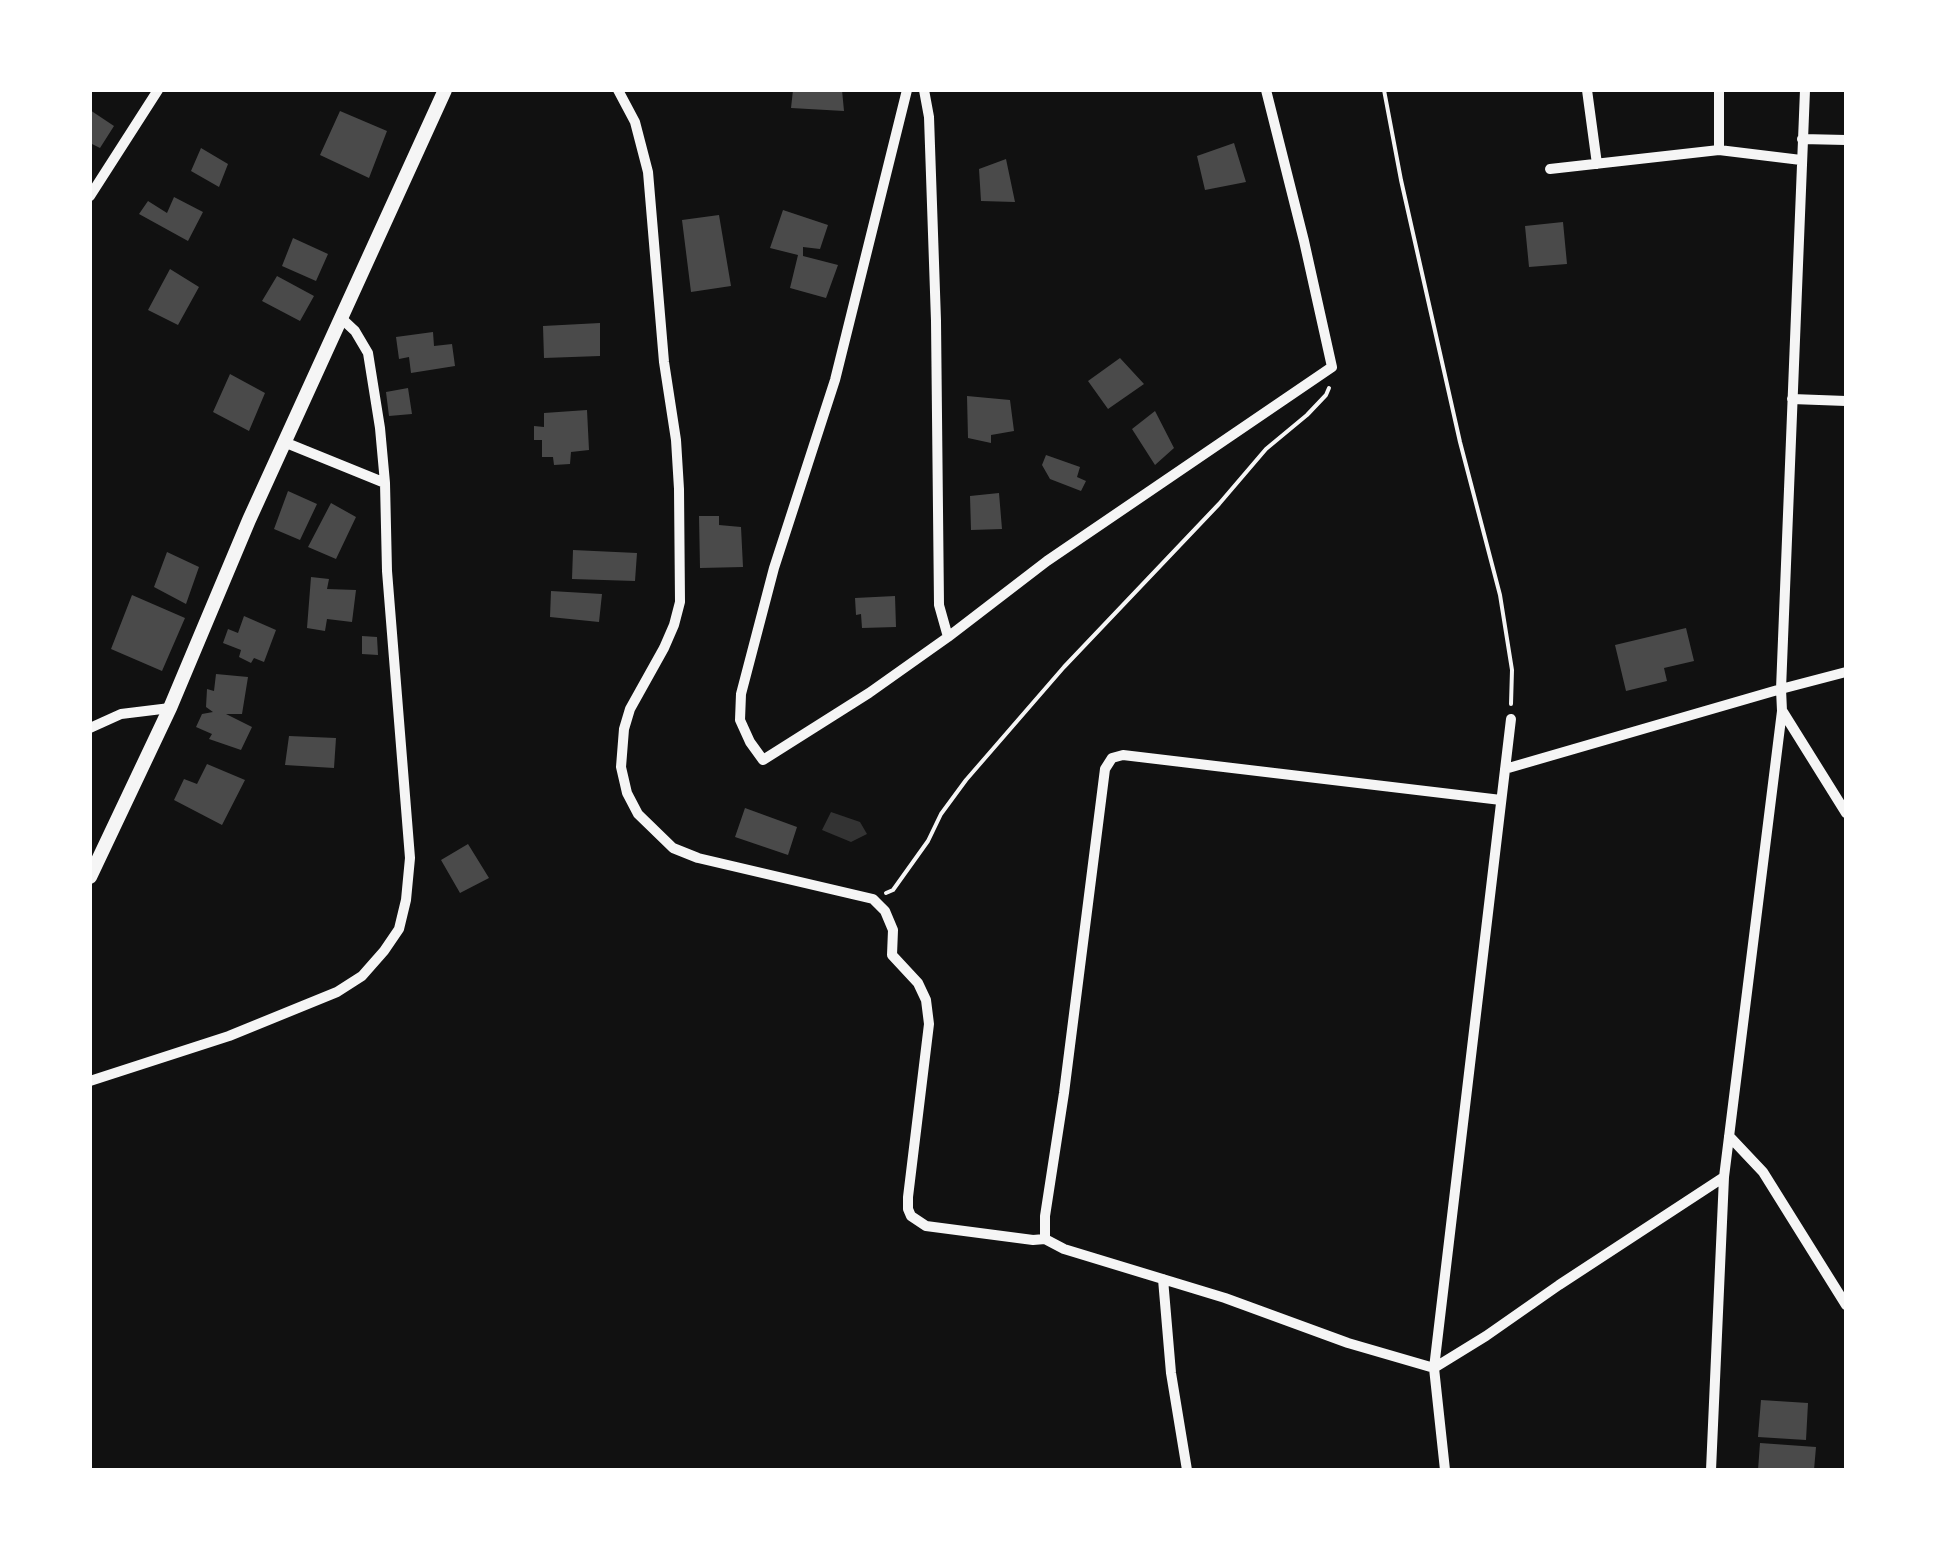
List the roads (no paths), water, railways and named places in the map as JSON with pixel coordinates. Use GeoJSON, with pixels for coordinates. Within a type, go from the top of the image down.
{"type":"FeatureCollection","features":[{"type":"Feature","properties":{"kind":"street"},"geometry":{"type":"LineString","coordinates":[[90,196],[158,90]]}},
{"type":"Feature","properties":{"kind":"street"},"geometry":{"type":"LineString","coordinates":[[90,878],[170,708],[284,442],[444,90]]}},
{"type":"Feature","properties":{"kind":"street"},"geometry":{"type":"LineString","coordinates":[[618,90],[635,122],[648,172],[664,362],[676,440],[680,602],[664,648],[630,709],[620,748],[620,767],[638,814],[673,848],[698,858],[873,899],[886,911],[893,930],[892,956],[918,983],[926,1000],[929,1024],[907,1202],[911,1216],[926,1226],[1045,1239],[1064,1249],[1434,1368],[1724,1177]]}},
{"type":"Feature","properties":{"kind":"street"},"geometry":{"type":"LineString","coordinates":[[908,90],[835,380],[774,568],[741,694],[740,720],[763,760],[869,692],[1048,561],[1332,367],[1266,90]]}},
{"type":"Feature","properties":{"kind":"street"},"geometry":{"type":"LineString","coordinates":[[924,90],[929,117],[935,303],[940,605],[948,637]]}},
{"type":"Feature","properties":{"kind":"street"},"geometry":{"type":"LineString","coordinates":[[1587,90],[1597,164]]}},
{"type":"Feature","properties":{"kind":"street"},"geometry":{"type":"LineString","coordinates":[[1719,150],[1720,90]]}},
{"type":"Feature","properties":{"kind":"street"},"geometry":{"type":"LineString","coordinates":[[1711,1470],[1724,1177],[1782,711],[1804,90]]}},
{"type":"Feature","properties":{"kind":"street"},"geometry":{"type":"LineString","coordinates":[[1802,139],[1846,140]]}},
{"type":"Feature","properties":{"kind":"street"},"geometry":{"type":"LineString","coordinates":[[1550,170],[1719,150],[1800,160]]}},
{"type":"Feature","properties":{"kind":"street"},"geometry":{"type":"LineString","coordinates":[[90,1081],[228,1036],[337,992],[362,976],[399,929],[410,858],[380,428],[368,353],[340,317]]}},
{"type":"Feature","properties":{"kind":"street"},"geometry":{"type":"LineString","coordinates":[[1792,400],[1846,401]]}},
{"type":"Feature","properties":{"kind":"street"},"geometry":{"type":"LineString","coordinates":[[284,442],[385,483]]}},
{"type":"Feature","properties":{"kind":"street"},"geometry":{"type":"LineString","coordinates":[[1505,769],[1846,672]]}},
{"type":"Feature","properties":{"kind":"street"},"geometry":{"type":"LineString","coordinates":[[90,728],[121,714],[170,708]]}},
{"type":"Feature","properties":{"kind":"street"},"geometry":{"type":"LineString","coordinates":[[1782,711],[1846,813]]}},
{"type":"Feature","properties":{"kind":"street"},"geometry":{"type":"LineString","coordinates":[[1445,1470],[1434,1368],[1511,719]]}},
{"type":"Feature","properties":{"kind":"street"},"geometry":{"type":"LineString","coordinates":[[1045,1239],[1044,1216],[1064,1092],[1105,769],[1112,758],[1124,755],[1501,800]]}},
{"type":"Feature","properties":{"kind":"street"},"geometry":{"type":"LineString","coordinates":[[1729,1136],[1763,1172],[1846,1306]]}},
{"type":"Feature","properties":{"kind":"street"},"geometry":{"type":"LineString","coordinates":[[1163,1279],[1171,1374],[1187,1470]]}}]}
